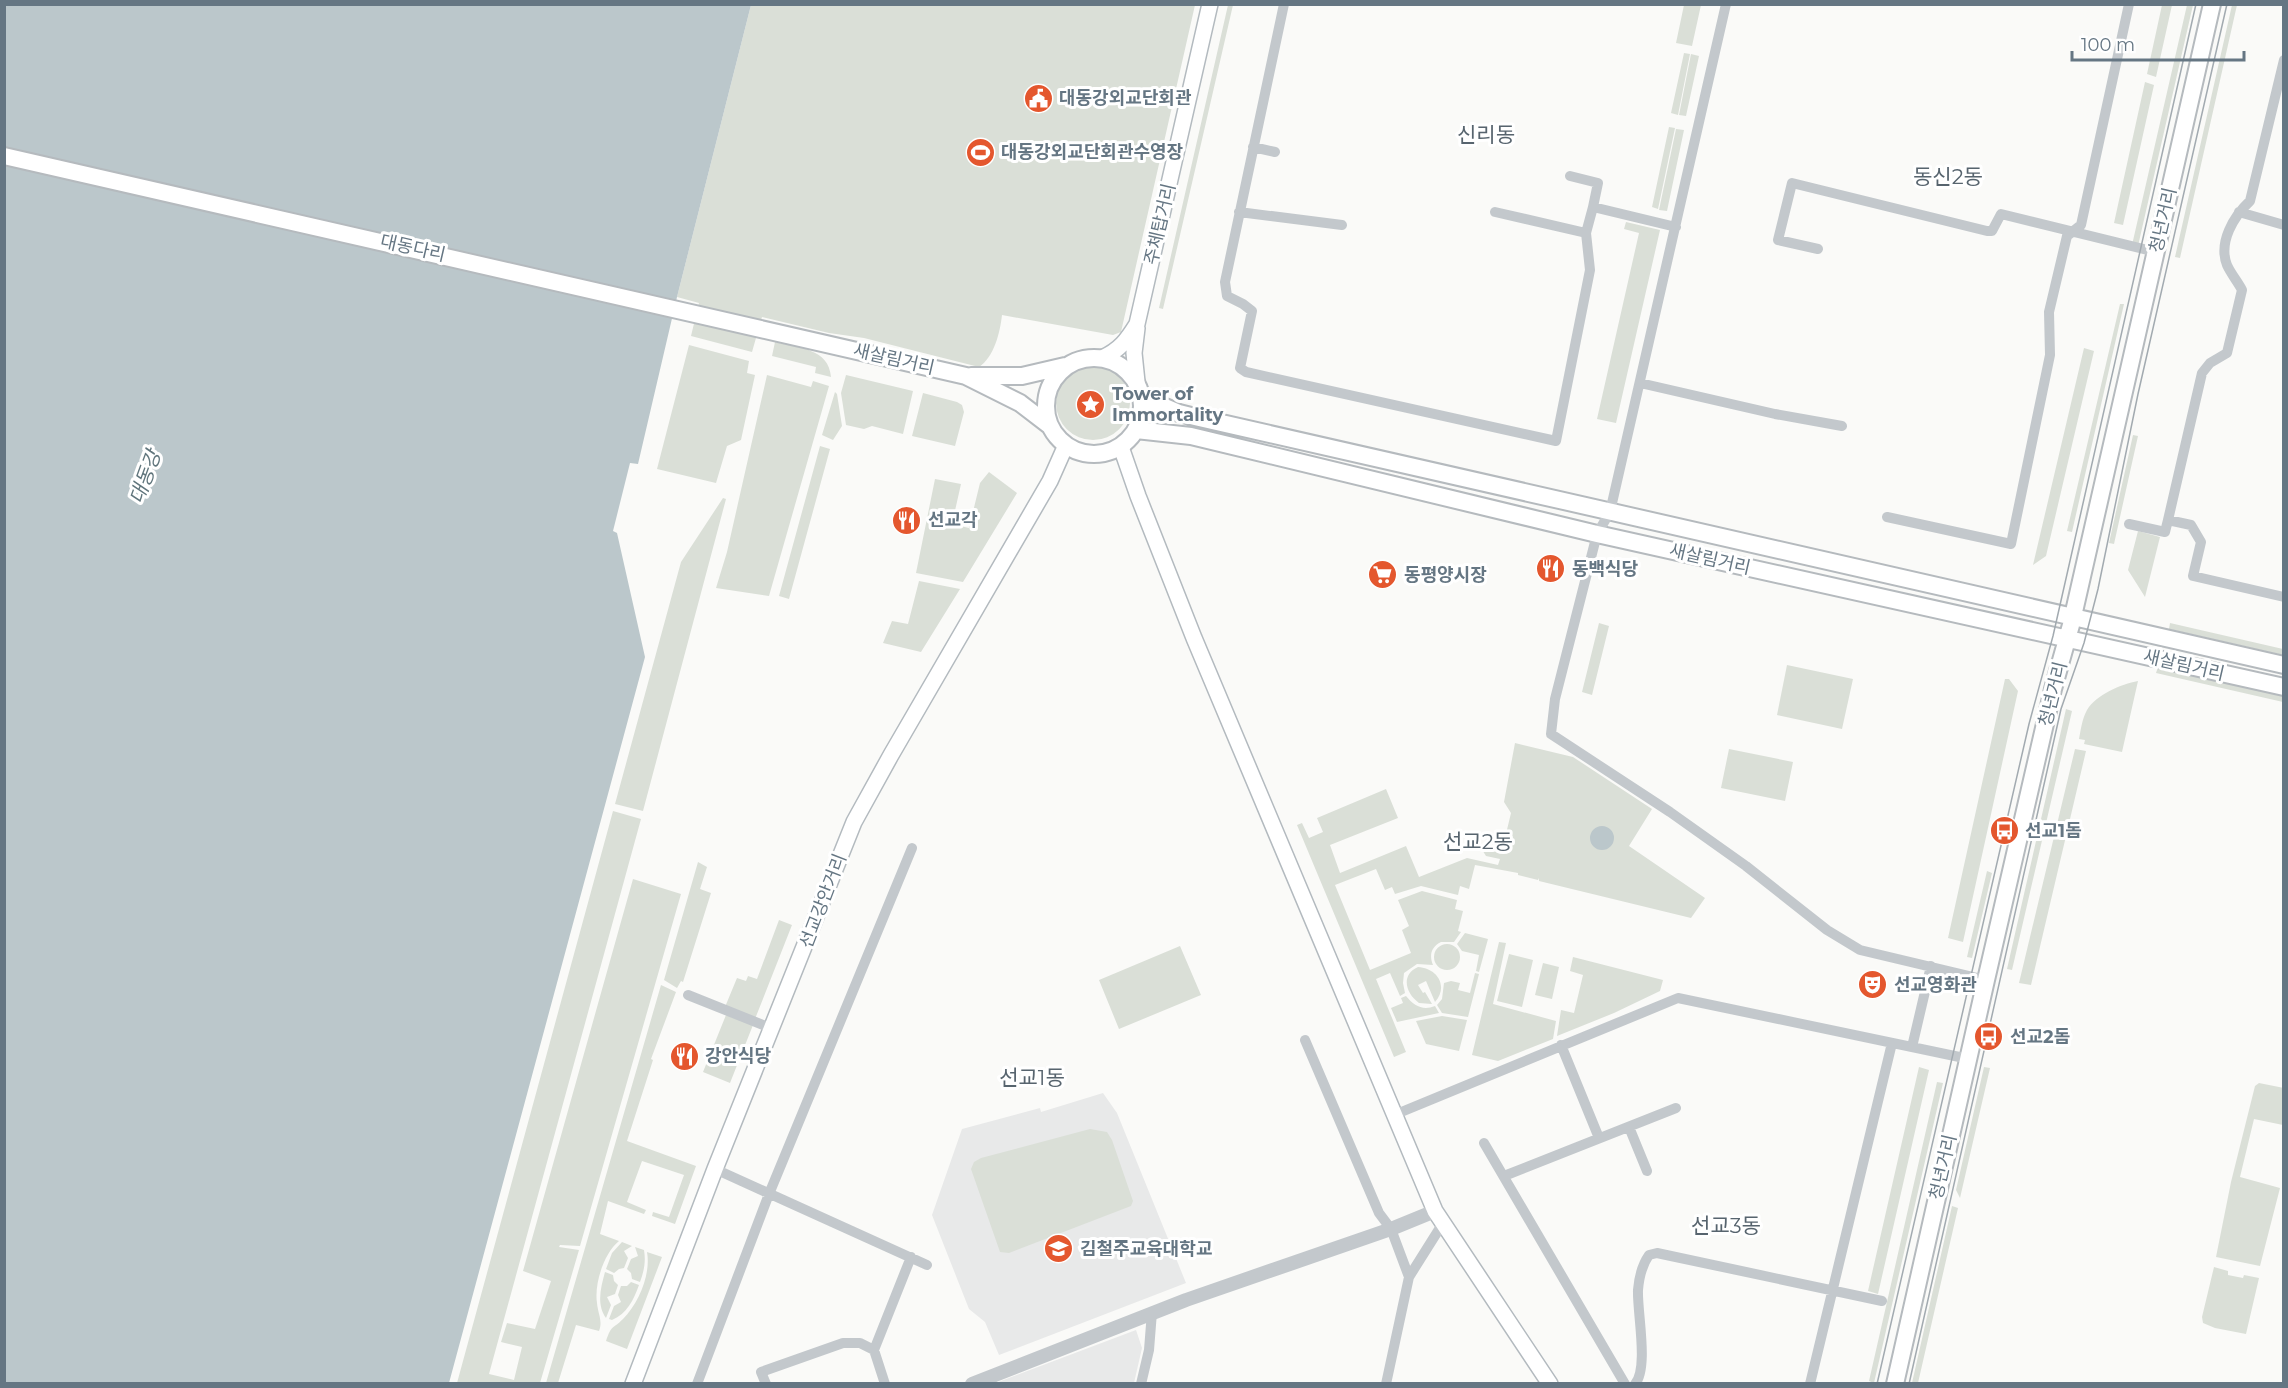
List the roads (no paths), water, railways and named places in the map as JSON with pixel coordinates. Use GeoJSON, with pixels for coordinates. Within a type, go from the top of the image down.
{"type":"FeatureCollection","features":[{"type":"Feature","properties":{"kind":"main road","name":"주체탑거리"},"geometry":{"type":"LineString","coordinates":[[1102,358],[1116,352],[1126,342],[1137,324],[1210,4]]}},
{"type":"Feature","properties":{"kind":"main road","name":"청년거리"},"geometry":{"type":"LineString","coordinates":[[1895,1383],[2053,689],[2068,639],[2212,4]]}},
{"type":"Feature","properties":{"kind":"main road","name":"대동다리"},"geometry":{"type":"LineString","coordinates":[[4,156],[822,342]]}},
{"type":"Feature","properties":{"kind":"main road"},"geometry":{"type":"LineString","coordinates":[[1066,445],[1079,452],[1107,453],[1121,447],[1136,430],[1142,414],[1134,353],[1137,324]]}},
{"type":"Feature","properties":{"kind":"main road","name":"새살림거리"},"geometry":{"type":"LineString","coordinates":[[822,342],[966,376],[1020,403],[1050,426],[1066,445]]}},
{"type":"Feature","properties":{"kind":"main road","name":"새살림거리"},"geometry":{"type":"LineString","coordinates":[[966,376],[1022,376],[1065,366],[1089,357],[1102,358],[1114,361],[1128,370],[1140,389],[1179,413],[2283,665]]}},
{"type":"Feature","properties":{"kind":"main road"},"geometry":{"type":"LineString","coordinates":[[1050,426],[1046,413],[1049,387],[1065,366]]}},
{"type":"Feature","properties":{"kind":"main road","name":"새살림거리"},"geometry":{"type":"LineString","coordinates":[[1136,430],[1191,436],[1597,534],[2283,687]]}},
{"type":"Feature","properties":{"kind":"main road","name":"선교강안거리"},"geometry":{"type":"LineString","coordinates":[[633,1383],[715,1169],[854,822],[1050,481],[1066,445]]}},
{"type":"Feature","properties":{"kind":"main road"},"geometry":{"type":"LineString","coordinates":[[1121,447],[1194,638],[1439,1217],[1550,1383]]}},
{"type":"Feature","properties":{"kind":"street"},"geometry":{"type":"LineString","coordinates":[[1284,4],[1225,282],[1227,296],[1243,303],[1252,311],[1240,368],[1245,372],[1556,441],[1590,270],[1586,233],[1598,183],[1570,176]]}},
{"type":"Feature","properties":{"kind":"street"},"geometry":{"type":"LineString","coordinates":[[1726,4],[1610,512],[1597,534],[1555,699],[1551,734],[1670,812],[1737,859],[1827,930],[1860,950],[1986,980]]}},
{"type":"Feature","properties":{"kind":"street"},"geometry":{"type":"LineString","coordinates":[[1887,517],[2012,544],[2050,355],[2049,312],[2067,236],[2081,225],[2129,4]]}},
{"type":"Feature","properties":{"kind":"street"},"geometry":{"type":"LineString","coordinates":[[2129,524],[2165,532],[2202,373],[2210,363],[2227,353],[2242,290],[2227,265],[2224,251],[2230,225],[2250,201],[2283,60]]}},
{"type":"Feature","properties":{"kind":"street"},"geometry":{"type":"LineString","coordinates":[[1252,147],[1275,152]]}},
{"type":"Feature","properties":{"kind":"street"},"geometry":{"type":"LineString","coordinates":[[1818,249],[1778,240],[1792,183],[1987,231],[1992,231],[2001,214],[2156,252]]}},
{"type":"Feature","properties":{"kind":"street"},"geometry":{"type":"LineString","coordinates":[[1593,207],[1676,227]]}},
{"type":"Feature","properties":{"kind":"street"},"geometry":{"type":"LineString","coordinates":[[1239,212],[1342,225]]}},
{"type":"Feature","properties":{"kind":"street"},"geometry":{"type":"LineString","coordinates":[[1495,212],[1586,233]]}},
{"type":"Feature","properties":{"kind":"street"},"geometry":{"type":"LineString","coordinates":[[2239,212],[2283,225]]}},
{"type":"Feature","properties":{"kind":"street"},"geometry":{"type":"LineString","coordinates":[[1640,383],[1775,414],[1842,426]]}},
{"type":"Feature","properties":{"kind":"street"},"geometry":{"type":"LineString","coordinates":[[2168,520],[2191,525],[2201,542],[2193,576],[2283,597]]}},
{"type":"Feature","properties":{"kind":"street"},"geometry":{"type":"LineString","coordinates":[[697,1383],[770,1194],[912,848]]}},
{"type":"Feature","properties":{"kind":"street"},"geometry":{"type":"LineString","coordinates":[[1912,1047],[1931,966]]}},
{"type":"Feature","properties":{"kind":"street"},"geometry":{"type":"LineString","coordinates":[[688,995],[773,1029]]}},
{"type":"Feature","properties":{"kind":"street"},"geometry":{"type":"LineString","coordinates":[[1394,1115],[1678,998],[1969,1059]]}},
{"type":"Feature","properties":{"kind":"street"},"geometry":{"type":"LineString","coordinates":[[1305,1040],[1379,1213],[1391,1229],[1409,1277]]}},
{"type":"Feature","properties":{"kind":"street"},"geometry":{"type":"LineString","coordinates":[[1810,1383],[1892,1043]]}},
{"type":"Feature","properties":{"kind":"street"},"geometry":{"type":"LineString","coordinates":[[1561,1045],[1599,1138]]}},
{"type":"Feature","properties":{"kind":"street"},"geometry":{"type":"LineString","coordinates":[[1503,1176],[1676,1108]]}},
{"type":"Feature","properties":{"kind":"street"},"geometry":{"type":"LineString","coordinates":[[1629,1127],[1647,1171]]}},
{"type":"Feature","properties":{"kind":"street"},"geometry":{"type":"LineString","coordinates":[[1484,1143],[1625,1383]]}},
{"type":"Feature","properties":{"kind":"street"},"geometry":{"type":"LineString","coordinates":[[715,1169],[927,1265]]}},
{"type":"Feature","properties":{"kind":"street"},"geometry":{"type":"LineString","coordinates":[[972,1383],[1152,1312],[1391,1229],[1439,1217]]}},
{"type":"Feature","properties":{"kind":"street"},"geometry":{"type":"LineString","coordinates":[[1386,1383],[1409,1277],[1439,1217]]}},
{"type":"Feature","properties":{"kind":"street"},"geometry":{"type":"LineString","coordinates":[[1635,1383],[1638,1380],[1641,1366],[1638,1289],[1643,1263],[1649,1255],[1657,1253],[1882,1301]]}},
{"type":"Feature","properties":{"kind":"street"},"geometry":{"type":"LineString","coordinates":[[885,1383],[874,1350],[911,1257]]}},
{"type":"Feature","properties":{"kind":"street"},"geometry":{"type":"LineString","coordinates":[[1142,1383],[1149,1350],[1152,1312]]}},
{"type":"Feature","properties":{"kind":"street"},"geometry":{"type":"LineString","coordinates":[[766,1383],[761,1372],[843,1343],[860,1343],[874,1350]]}},
{"type":"Feature","properties":{"kind":"water","name":"대동강"},"geometry":{"type":"Polygon","coordinates":[[[5,5],[751,5],[677,297],[638,464],[630,463],[613,531],[617,533],[645,657],[449,1383],[5,1384],[5,5]]]}},
{"type":"Feature","properties":{"kind":"water"},"geometry":{"type":"Polygon","coordinates":[[[1602,826],[1611,829],[1614,838],[1611,847],[1602,850],[1593,847],[1590,838],[1593,829],[1602,826]]]}},
{"type":"Feature","properties":{"kind":"tram line"},"geometry":{"type":"LineString","coordinates":[[1877,1384],[2029,724],[2053,636],[2196,4]]}},
{"type":"Feature","properties":{"kind":"tram line"},"geometry":{"type":"LineString","coordinates":[[1909,1384],[2061,709],[2084,643],[2098,589],[2138,394],[2227,4]]}},
{"type":"Feature","properties":{"kind":"place","name":"대동강외교단회관"},"geometry":{"type":"Point","coordinates":[1038,98]}},
{"type":"Feature","properties":{"kind":"place","name":"대동강외교단회관수영장"},"geometry":{"type":"Point","coordinates":[980,152]}},
{"type":"Feature","properties":{"kind":"place","name":"Tower of Immortality"},"geometry":{"type":"Point","coordinates":[1091,404]}},
{"type":"Feature","properties":{"kind":"place","name":"선교각"},"geometry":{"type":"Point","coordinates":[907,520]}},
{"type":"Feature","properties":{"kind":"place","name":"동백식당"},"geometry":{"type":"Point","coordinates":[1551,569]}},
{"type":"Feature","properties":{"kind":"place","name":"동평양시장"},"geometry":{"type":"Point","coordinates":[1383,575]}},
{"type":"Feature","properties":{"kind":"place","name":"선교1돔"},"geometry":{"type":"Point","coordinates":[2004,831]}},
{"type":"Feature","properties":{"kind":"place","name":"선교영화관"},"geometry":{"type":"Point","coordinates":[1873,985]}},
{"type":"Feature","properties":{"kind":"place","name":"선교2돔"},"geometry":{"type":"Point","coordinates":[1989,1037]}},
{"type":"Feature","properties":{"kind":"place","name":"강안식당"},"geometry":{"type":"Point","coordinates":[684,1056]}},
{"type":"Feature","properties":{"kind":"place","name":"김철주교육대학교"},"geometry":{"type":"Point","coordinates":[1059,1249]}},
{"type":"Feature","properties":{"kind":"district","name":"신리동"},"geometry":{"type":"Point","coordinates":[1486,134]}},
{"type":"Feature","properties":{"kind":"district","name":"동신2동"},"geometry":{"type":"Point","coordinates":[1948,176]}},
{"type":"Feature","properties":{"kind":"district","name":"선교2동"},"geometry":{"type":"Point","coordinates":[1478,841]}},
{"type":"Feature","properties":{"kind":"district","name":"선교1동"},"geometry":{"type":"Point","coordinates":[1032,1077]}},
{"type":"Feature","properties":{"kind":"district","name":"선교3동"},"geometry":{"type":"Point","coordinates":[1726,1225]}}]}
